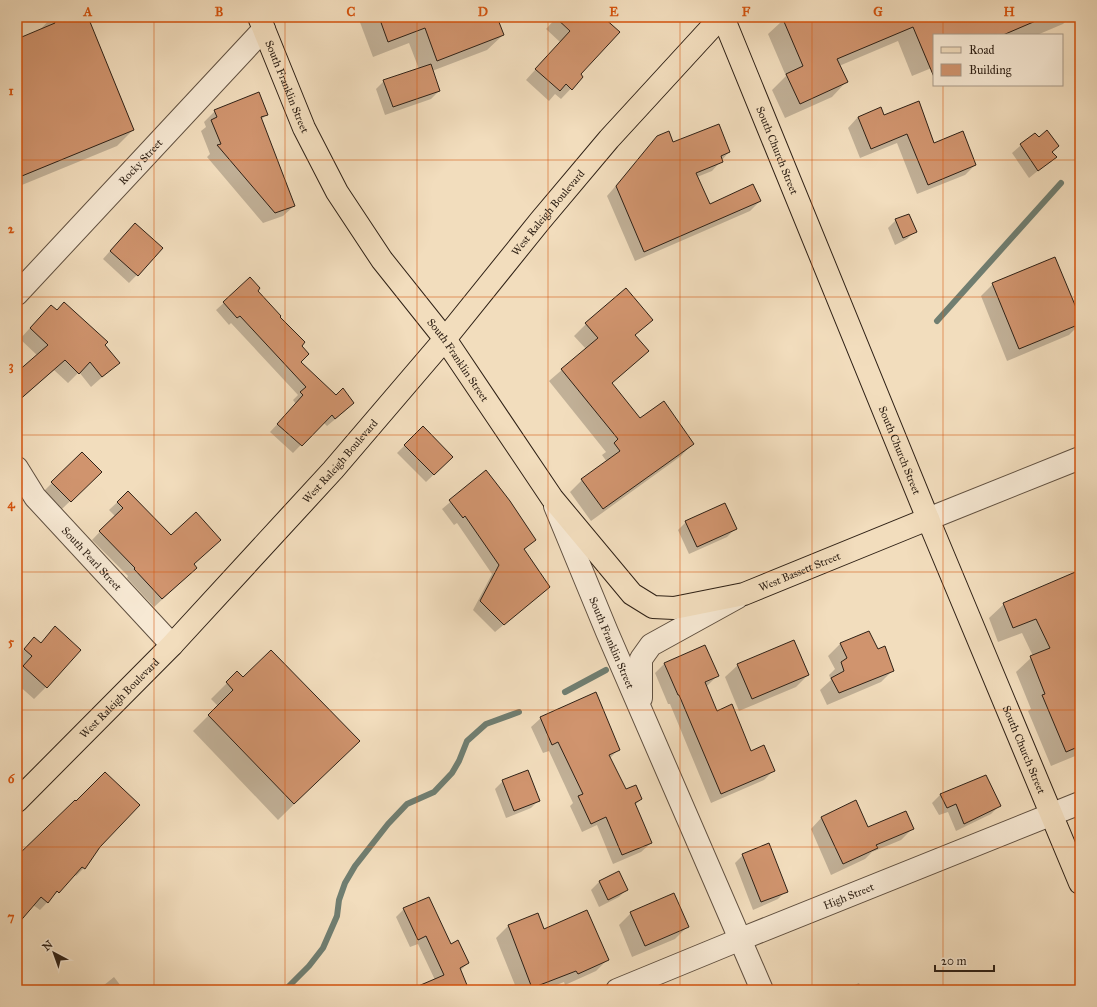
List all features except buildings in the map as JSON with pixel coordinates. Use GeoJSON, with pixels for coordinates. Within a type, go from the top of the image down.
{"type":"FeatureCollection","features":[{"type":"Feature","properties":{"kind":"main road","name":"West Raleigh Boulevard"},"geometry":{"type":"LineString","coordinates":[[17,801],[172,645],[333,470],[445,339],[540,221],[642,104],[722,17]]}},
{"type":"Feature","properties":{"kind":"main road","name":"South Church Street"},"geometry":{"type":"LineString","coordinates":[[722,17],[928,519],[1080,883]]}},
{"type":"Feature","properties":{"kind":"main road","name":"South Franklin Street"},"geometry":{"type":"LineString","coordinates":[[262,23],[304,128],[336,192],[382,260],[445,339],[552,498]]}},
{"type":"Feature","properties":{"kind":"main road","name":"West Bassett Street"},"geometry":{"type":"LineString","coordinates":[[552,498],[632,594],[653,607],[674,608],[744,594],[928,519]]}},
{"type":"Feature","properties":{"kind":"street","name":"Rocky Street"},"geometry":{"type":"LineString","coordinates":[[17,294],[262,23]]}},
{"type":"Feature","properties":{"kind":"street","name":"West Bassett Street"},"geometry":{"type":"LineString","coordinates":[[928,519],[1080,458]]}},
{"type":"Feature","properties":{"kind":"street","name":"South Pearl Street"},"geometry":{"type":"LineString","coordinates":[[17,468],[35,497],[172,645]]}},
{"type":"Feature","properties":{"kind":"street","name":"South Franklin Street"},"geometry":{"type":"LineString","coordinates":[[552,498],[762,990]]}},
{"type":"Feature","properties":{"kind":"street","name":"South Franklin Street"},"geometry":{"type":"LineString","coordinates":[[642,711],[641,659],[651,645],[744,594]]}},
{"type":"Feature","properties":{"kind":"street","name":"High Street"},"geometry":{"type":"LineString","coordinates":[[617,990],[1080,803]]}},
{"type":"Feature","properties":{"kind":"waterway"},"geometry":{"type":"LineString","coordinates":[[937,321],[1061,183]]}},
{"type":"Feature","properties":{"kind":"waterway"},"geometry":{"type":"LineString","coordinates":[[565,692],[606,670]]}},
{"type":"Feature","properties":{"kind":"waterway"},"geometry":{"type":"LineString","coordinates":[[285,990],[309,966],[323,948],[337,916],[339,900],[345,883],[355,866],[388,824],[407,804],[434,792],[452,773],[459,761],[467,741],[486,724],[519,712]]}}]}
